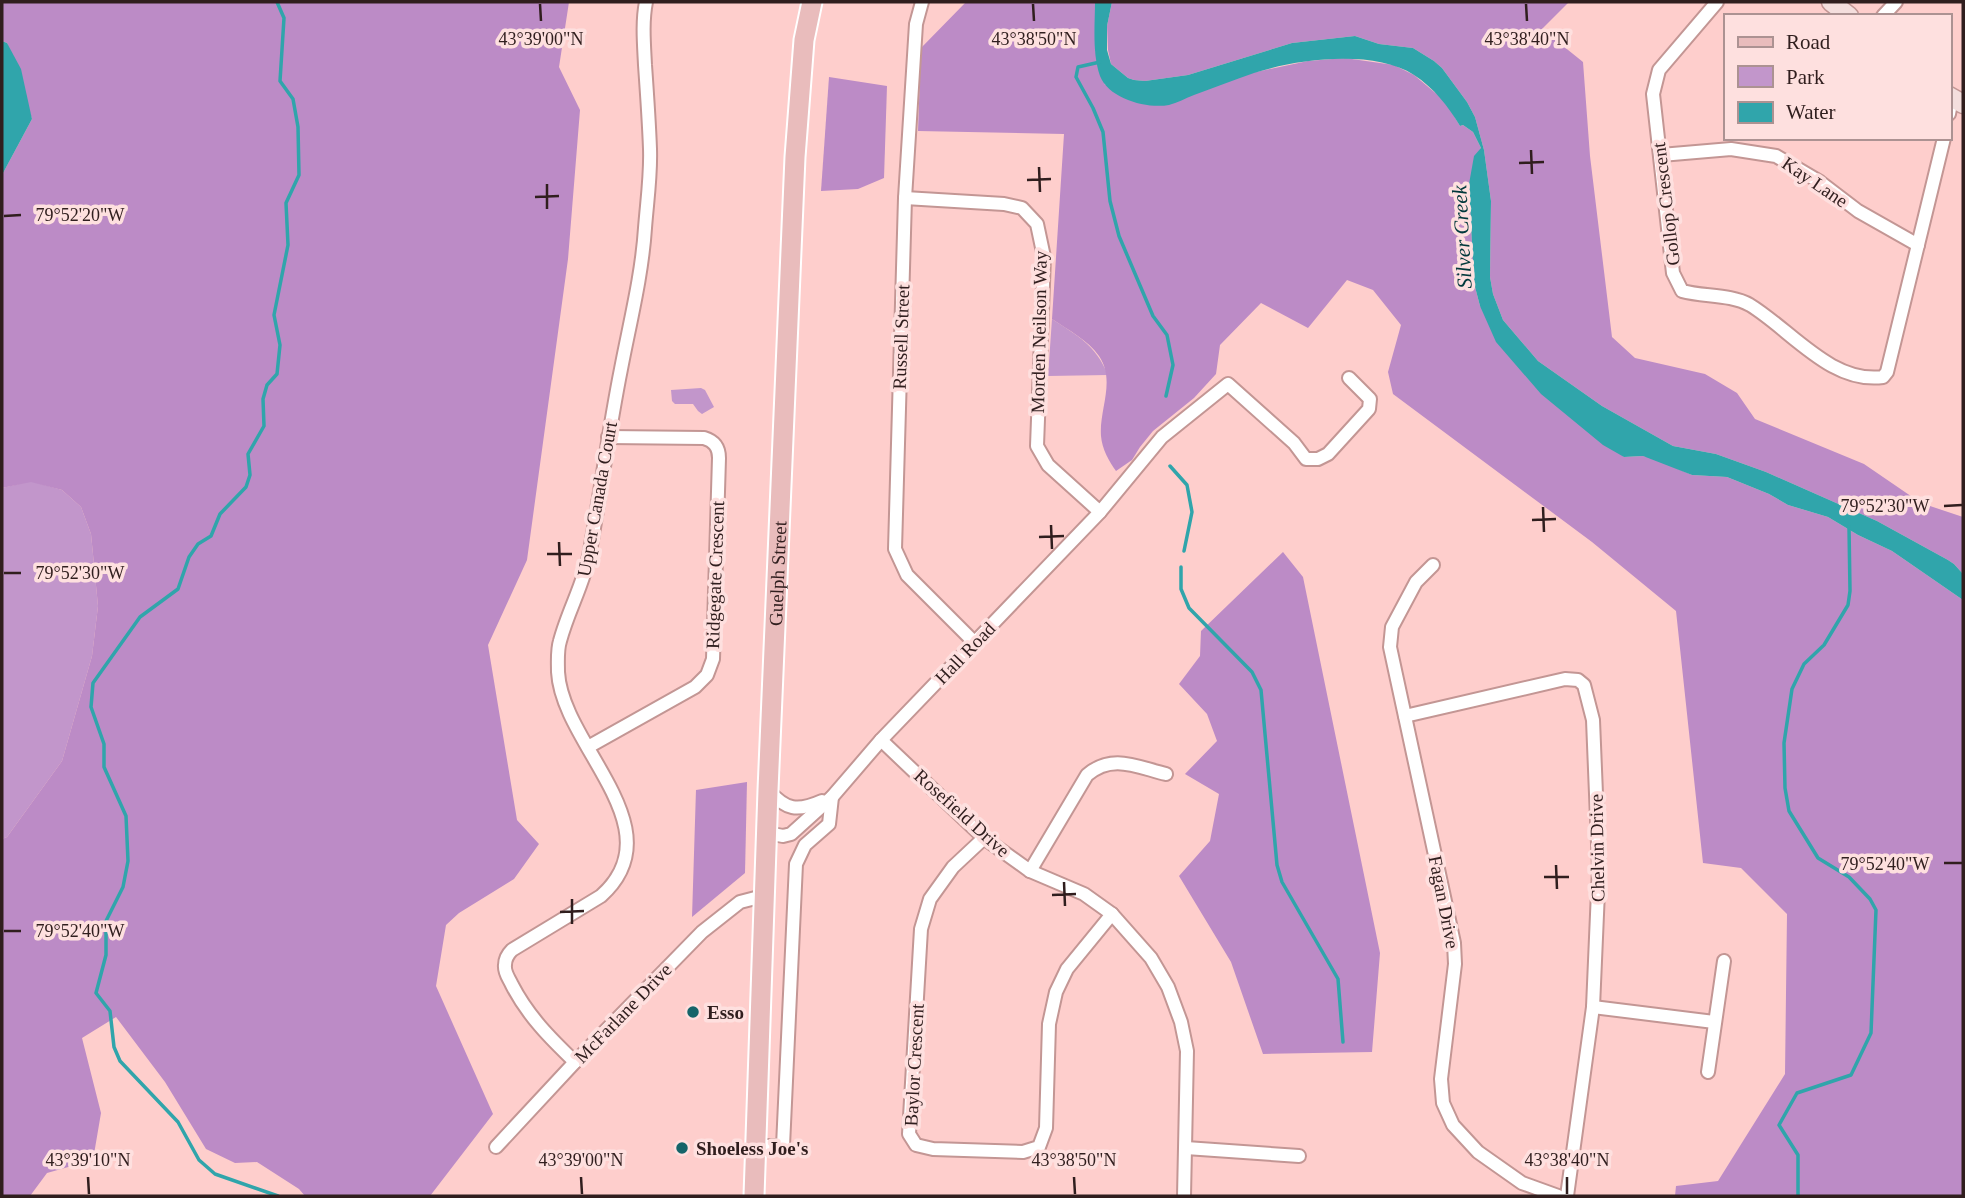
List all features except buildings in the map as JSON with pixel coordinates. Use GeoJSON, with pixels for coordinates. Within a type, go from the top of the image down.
{"type":"FeatureCollection","features":[{"type":"Feature","properties":{"kind":"main road","name":"Guelph Street"},"geometry":{"type":"LineString","coordinates":[[754,1196],[763,896],[795,157],[804,40],[812,2]]}},
{"type":"Feature","properties":{"kind":"street","name":"Upper Canada Court"},"geometry":{"type":"LineString","coordinates":[[575,1062],[534,1021],[506,975],[505,966],[506,957],[512,950],[601,896],[612,886],[624,866],[628,844],[624,821],[565,706],[558,675],[558,651],[590,555],[608,437],[645,235],[650,152],[643,36],[646,2]]}},
{"type":"Feature","properties":{"kind":"street","name":"Russell Street"},"geometry":{"type":"LineString","coordinates":[[922,2],[916,24],[905,198],[895,550],[907,575],[975,643]]}},
{"type":"Feature","properties":{"kind":"street","name":"Gollop Crescent"},"geometry":{"type":"LineString","coordinates":[[1717,2],[1659,70],[1653,94],[1673,273],[1682,291],[1749,304],[1810,351],[1848,374],[1870,379],[1883,377],[1887,372],[1944,140]]}},
{"type":"Feature","properties":{"kind":"street"},"geometry":{"type":"LineString","coordinates":[[1831,2],[1846,14]]}},
{"type":"Feature","properties":{"kind":"street","name":"Kay Lane"},"geometry":{"type":"LineString","coordinates":[[1661,155],[1731,149],[1776,156],[1820,182],[1858,211],[1918,245]]}},
{"type":"Feature","properties":{"kind":"street","name":"Morden Neilson Way"},"geometry":{"type":"LineString","coordinates":[[905,198],[1004,204],[1022,208],[1037,224],[1044,257],[1037,446],[1048,465],[1100,512]]}},
{"type":"Feature","properties":{"kind":"street","name":"Hall Road"},"geometry":{"type":"LineString","coordinates":[[767,833],[783,836],[791,834],[832,797],[881,740],[1100,512],[1162,437],[1228,384],[1294,443],[1306,459],[1318,459],[1328,454],[1369,409],[1370,399],[1349,378]]}},
{"type":"Feature","properties":{"kind":"street","name":"Ridgegate Crescent"},"geometry":{"type":"LineString","coordinates":[[588,747],[695,687],[707,675],[713,659],[719,458],[716,446],[704,438],[608,437]]}},
{"type":"Feature","properties":{"kind":"street","name":"Fagan Drive"},"geometry":{"type":"LineString","coordinates":[[1433,565],[1416,582],[1392,627],[1390,648],[1454,943],[1455,964],[1441,1079],[1443,1103],[1453,1125],[1478,1152],[1522,1183],[1558,1196]]}},
{"type":"Feature","properties":{"kind":"street","name":"Chelvin Drive"},"geometry":{"type":"LineString","coordinates":[[1405,716],[1565,679],[1578,680],[1584,685],[1593,720],[1600,868],[1593,1007],[1567,1196]]}},
{"type":"Feature","properties":{"kind":"street","name":"Rosefield Drive"},"geometry":{"type":"LineString","coordinates":[[881,740],[984,838],[1030,871],[1084,894],[1112,914],[1151,958],[1168,988],[1181,1023],[1187,1051],[1184,1196]]}},
{"type":"Feature","properties":{"kind":"street"},"geometry":{"type":"LineString","coordinates":[[1030,871],[1087,775],[1096,767],[1116,762],[1167,774]]}},
{"type":"Feature","properties":{"kind":"street"},"geometry":{"type":"LineString","coordinates":[[768,790],[779,803],[794,809],[809,807],[832,797]]}},
{"type":"Feature","properties":{"kind":"street","name":"Hall Road"},"geometry":{"type":"LineString","coordinates":[[755,1146],[783,1146],[796,864],[806,845],[829,824],[832,797]]}},
{"type":"Feature","properties":{"kind":"street","name":"Baylor Crescent"},"geometry":{"type":"LineString","coordinates":[[984,838],[953,867],[930,900],[921,929],[909,1134],[916,1144],[933,1149],[1023,1152],[1039,1147],[1046,1128],[1049,1024],[1056,992],[1067,969],[1112,914]]}},
{"type":"Feature","properties":{"kind":"street","name":"McFarlane Drive"},"geometry":{"type":"LineString","coordinates":[[496,1147],[702,932],[740,902],[763,896]]}},
{"type":"Feature","properties":{"kind":"street"},"geometry":{"type":"LineString","coordinates":[[1708,1072],[1724,961]]}},
{"type":"Feature","properties":{"kind":"street"},"geometry":{"type":"LineString","coordinates":[[1593,1007],[1714,1022]]}},
{"type":"Feature","properties":{"kind":"street"},"geometry":{"type":"LineString","coordinates":[[1186,1148],[1298,1156]]}},
{"type":"Feature","properties":{"kind":"green space"},"geometry":{"type":"Polygon","coordinates":[[[1052,319],[1092,348],[1108,375],[1048,376],[1052,319]]]}},
{"type":"Feature","properties":{"kind":"green space"},"geometry":{"type":"Polygon","coordinates":[[[671,390],[705,390],[714,407],[702,414],[693,404],[675,404],[672,401],[671,390]]]}},
{"type":"Feature","properties":{"kind":"green space"},"geometry":{"type":"Polygon","coordinates":[[[31,481],[62,490],[81,507],[91,534],[98,606],[92,656],[62,761],[7,837],[2,839],[2,488],[31,481]]]}},
{"type":"Feature","properties":{"kind":"shaded area"},"geometry":{"type":"Polygon","coordinates":[[[2,2],[569,2],[559,67],[580,110],[568,259],[527,560],[488,645],[517,820],[539,844],[514,879],[459,913],[446,925],[436,986],[493,1114],[430,1196],[305,1196],[299,1189],[257,1162],[235,1163],[206,1149],[165,1082],[116,1017],[82,1038],[101,1113],[93,1160],[47,1173],[30,1196],[2,1196],[2,839],[7,837],[62,761],[92,656],[98,606],[91,534],[81,507],[62,490],[31,482],[2,488],[2,175],[32,119],[7,43],[2,41],[2,2]]]}},
{"type":"Feature","properties":{"kind":"shaded area"},"geometry":{"type":"Polygon","coordinates":[[[966,2],[1095,2],[1095,49],[1105,85],[1256,72],[1308,61],[1345,58],[1394,65],[1414,75],[1445,101],[1460,126],[1463,125],[1473,132],[1481,148],[1469,184],[1474,283],[1480,306],[1624,457],[1653,458],[1692,475],[1727,477],[1788,505],[1828,517],[1892,551],[1963,600],[1963,1196],[1675,1196],[1676,1186],[1718,1181],[1785,1074],[1787,914],[1741,868],[1703,863],[1676,611],[1592,542],[1393,394],[1388,372],[1401,325],[1373,290],[1347,280],[1308,328],[1261,303],[1220,345],[1216,374],[1194,398],[1153,431],[1132,460],[1116,471],[1106,455],[1101,436],[1107,385],[1104,366],[1089,345],[1052,319],[1064,134],[918,131],[921,48],[966,2]]]}},
{"type":"Feature","properties":{"kind":"shaded area"},"geometry":{"type":"Polygon","coordinates":[[[1112,2],[1569,2],[1542,29],[1583,62],[1590,156],[1612,337],[1635,358],[1705,374],[1737,393],[1755,419],[1864,464],[1921,503],[1963,517],[1963,574],[1948,560],[1877,521],[1766,472],[1716,454],[1673,446],[1602,406],[1538,361],[1503,320],[1493,294],[1490,277],[1491,201],[1484,150],[1475,117],[1467,102],[1434,61],[1413,48],[1379,44],[1355,36],[1292,43],[1188,75],[1134,80],[1111,64],[1107,26],[1112,2]]]}},
{"type":"Feature","properties":{"kind":"shaded area"},"geometry":{"type":"Polygon","coordinates":[[[829,77],[887,86],[884,178],[858,189],[821,191],[829,77]]]}},
{"type":"Feature","properties":{"kind":"shaded area"},"geometry":{"type":"Polygon","coordinates":[[[1283,552],[1303,577],[1380,953],[1372,1052],[1263,1054],[1231,962],[1179,876],[1210,841],[1219,794],[1185,774],[1217,741],[1207,714],[1179,684],[1200,656],[1201,631],[1283,552]]]}},
{"type":"Feature","properties":{"kind":"shaded area"},"geometry":{"type":"Polygon","coordinates":[[[747,782],[745,873],[692,917],[696,790],[747,782]]]}},
{"type":"Feature","properties":{"kind":"water"},"geometry":{"type":"Polygon","coordinates":[[[1095,2],[1112,2],[1107,26],[1107,50],[1111,64],[1134,80],[1188,75],[1292,43],[1355,36],[1379,44],[1413,48],[1434,61],[1467,102],[1475,117],[1484,150],[1491,201],[1490,277],[1493,294],[1503,320],[1538,361],[1602,406],[1673,446],[1716,454],[1766,472],[1877,521],[1948,560],[1963,574],[1963,600],[1892,551],[1828,517],[1788,505],[1727,477],[1692,475],[1643,456],[1624,457],[1603,445],[1541,394],[1496,342],[1480,306],[1474,283],[1469,184],[1474,156],[1481,148],[1473,132],[1463,125],[1460,126],[1440,98],[1414,75],[1397,67],[1357,59],[1313,61],[1254,73],[1169,105],[1140,104],[1111,91],[1100,76],[1095,49],[1095,2]]]}},
{"type":"Feature","properties":{"kind":"water"},"geometry":{"type":"Polygon","coordinates":[[[2,41],[7,43],[21,69],[32,119],[2,175],[2,41]]]}},
{"type":"Feature","properties":{"kind":"waterway"},"geometry":{"type":"LineString","coordinates":[[277,2],[284,18],[280,81],[293,99],[298,127],[299,175],[286,203],[288,245],[274,315],[280,345],[277,374],[267,385],[263,399],[264,426],[248,454],[250,475],[246,487],[220,514],[211,536],[198,544],[189,557],[178,589],[140,617],[93,683],[91,707],[104,744],[104,767],[126,816],[128,861],[123,887],[106,921],[106,955],[96,993],[110,1011],[114,1047],[120,1061],[178,1122],[199,1160],[215,1174],[278,1196]]}},
{"type":"Feature","properties":{"kind":"waterway"},"geometry":{"type":"LineString","coordinates":[[1100,62],[1078,67],[1076,77],[1103,132],[1110,201],[1119,236],[1153,316],[1167,335],[1173,365],[1166,396]]}},
{"type":"Feature","properties":{"kind":"waterway"},"geometry":{"type":"LineString","coordinates":[[1170,466],[1187,485],[1192,512],[1184,551]]}},
{"type":"Feature","properties":{"kind":"waterway"},"geometry":{"type":"LineString","coordinates":[[1798,1196],[1798,1155],[1779,1125],[1797,1093],[1851,1075],[1871,1033],[1876,910],[1870,899],[1849,877],[1818,858],[1789,811],[1785,788],[1784,743],[1792,689],[1804,664],[1824,645],[1848,605],[1849,527]]}},
{"type":"Feature","properties":{"kind":"waterway"},"geometry":{"type":"LineString","coordinates":[[1181,567],[1181,589],[1189,608],[1252,672],[1261,690],[1277,865],[1282,882],[1338,979],[1343,1042]]}},
{"type":"Feature","properties":{"kind":"place","name":"Esso"},"geometry":{"type":"Point","coordinates":[693,1012]}},
{"type":"Feature","properties":{"kind":"place","name":"Shoeless Joe's"},"geometry":{"type":"Point","coordinates":[682,1148]}},
{"type":"Feature","properties":{"kind":"water label","name":"Silver Creek"},"geometry":{"type":"Point","coordinates":[1462,237]}}]}
